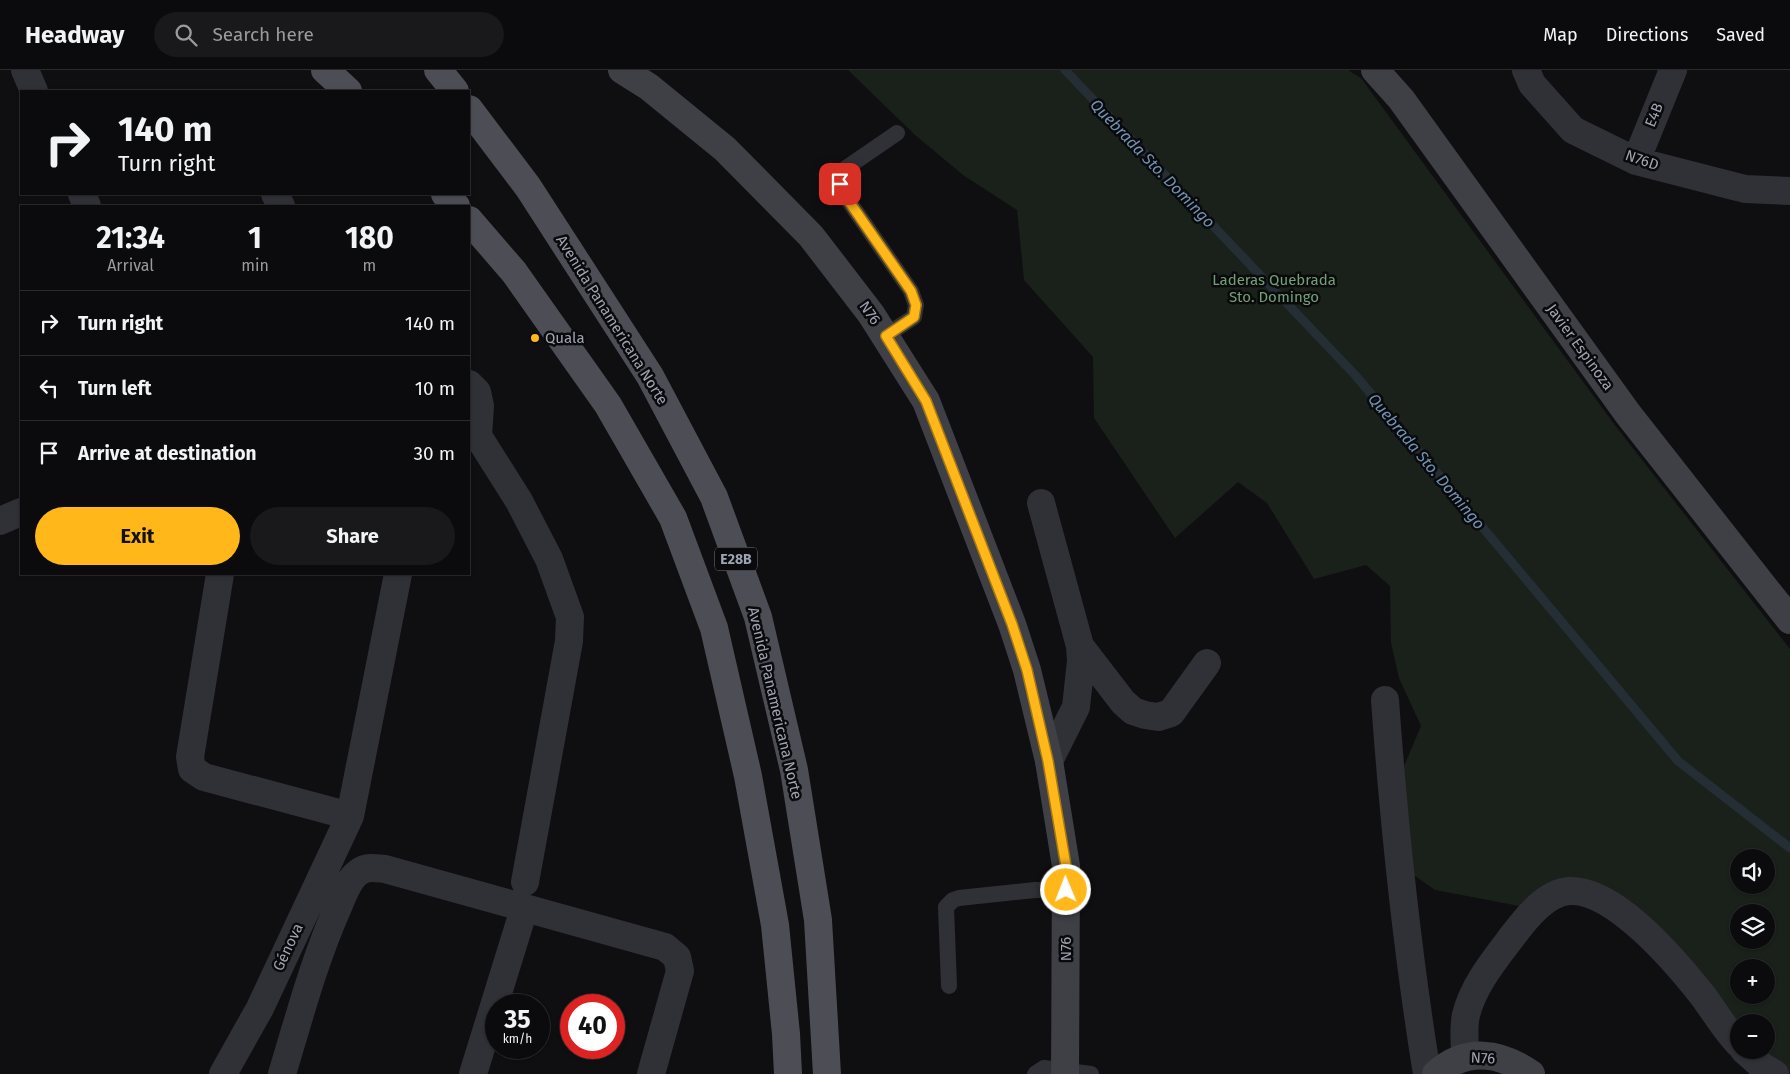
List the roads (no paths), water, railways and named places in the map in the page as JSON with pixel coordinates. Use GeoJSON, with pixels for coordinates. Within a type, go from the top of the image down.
{"type":"FeatureCollection","features":[{"type":"Feature","properties":{"kind":"main road"},"geometry":{"type":"LineString","coordinates":[[438,70],[454,90]]}},
{"type":"Feature","properties":{"kind":"main road","name":"Avenida Panamericana Norte"},"geometry":{"type":"LineString","coordinates":[[470,110],[528,187],[650,376],[714,497],[758,617],[794,770],[818,920],[827,1074]]}},
{"type":"Feature","properties":{"kind":"main road"},"geometry":{"type":"LineString","coordinates":[[446,195],[455,205]]}},
{"type":"Feature","properties":{"kind":"main road","name":"E28B"},"geometry":{"type":"LineString","coordinates":[[470,221],[514,272],[608,406],[673,518],[714,628],[748,776],[775,925],[788,1074]]}},
{"type":"Feature","properties":{"kind":"street"},"geometry":{"type":"LineString","coordinates":[[25,70],[34,90]]}},
{"type":"Feature","properties":{"kind":"street","name":"N76"},"geometry":{"type":"LineString","coordinates":[[622,70],[649,87],[725,149],[811,236],[871,314],[926,401],[1012,624],[1027,670],[1048,761],[1066,866],[1074,1073]]}},
{"type":"Feature","properties":{"kind":"street","name":"Javier Espinoza"},"geometry":{"type":"LineString","coordinates":[[1375,70],[1401,99],[1628,414],[1790,620]]}},
{"type":"Feature","properties":{"kind":"street","name":"N76D"},"geometry":{"type":"LineString","coordinates":[[1526,70],[1532,84],[1573,130],[1636,161],[1746,189],[1790,190]]}},
{"type":"Feature","properties":{"kind":"street","name":"E4B"},"geometry":{"type":"LineString","coordinates":[[1636,161],[1673,70]]}},
{"type":"Feature","properties":{"kind":"street"},"geometry":{"type":"LineString","coordinates":[[470,385],[477,392],[480,406],[474,437],[519,501],[549,559],[570,617],[569,641],[525,882]]}},
{"type":"Feature","properties":{"kind":"street"},"geometry":{"type":"LineString","coordinates":[[1041,503],[1080,646],[1076,707],[1048,761]]}},
{"type":"Feature","properties":{"kind":"street"},"geometry":{"type":"LineString","coordinates":[[0,521],[20,512]]}},
{"type":"Feature","properties":{"kind":"street"},"geometry":{"type":"LineString","coordinates":[[220,575],[190,757],[192,769],[204,777],[350,817]]}},
{"type":"Feature","properties":{"kind":"street","name":"Génova"},"geometry":{"type":"LineString","coordinates":[[223,1074],[260,1008],[350,817],[398,575]]}},
{"type":"Feature","properties":{"kind":"street"},"geometry":{"type":"LineString","coordinates":[[1080,646],[1123,702],[1134,711],[1158,717],[1170,713],[1207,663]]}},
{"type":"Feature","properties":{"kind":"street"},"geometry":{"type":"LineString","coordinates":[[1385,700],[1391,781],[1413,987],[1427,1074]]}},
{"type":"Feature","properties":{"kind":"street"},"geometry":{"type":"LineString","coordinates":[[282,1074],[315,964],[352,877],[364,868],[385,869],[665,947],[677,957],[680,971],[651,1074]]}},
{"type":"Feature","properties":{"kind":"street"},"geometry":{"type":"LineString","coordinates":[[1465,1056],[1466,1015],[1480,982],[1529,915],[1549,898],[1569,891],[1588,893],[1611,905],[1638,924],[1686,976],[1730,1032]]}},
{"type":"Feature","properties":{"kind":"street"},"geometry":{"type":"LineString","coordinates":[[473,1074],[524,909]]}},
{"type":"Feature","properties":{"kind":"street","name":"N76"},"geometry":{"type":"LineString","coordinates":[[1436,1074],[1465,1056],[1500,1057],[1516,1064],[1531,1074]]}},
{"type":"Feature","properties":{"kind":"street"},"geometry":{"type":"LineString","coordinates":[[1754,1059],[1775,1074]]}},
{"type":"Feature","properties":{"kind":"lane"},"geometry":{"type":"LineString","coordinates":[[886,336],[914,317],[916,305],[911,291],[848,200],[840,184],[846,168],[897,133]]}},
{"type":"Feature","properties":{"kind":"lane"},"geometry":{"type":"LineString","coordinates":[[949,986],[946,907],[953,900],[1035,890],[1066,890]]}},
{"type":"Feature","properties":{"kind":"lane"},"geometry":{"type":"LineString","coordinates":[[1035,1074],[1044,1068],[1074,1073]]}},
{"type":"Feature","properties":{"kind":"waterway","name":"Quebrada Sto. Domingo"},"geometry":{"type":"LineString","coordinates":[[1065,70],[1356,376],[1678,761],[1790,848]]}},
{"type":"Feature","properties":{"kind":"place","name":"Quala"},"geometry":{"type":"Point","coordinates":[535,338]}},
{"type":"Feature","properties":{"kind":"park label","name":"Laderas Quebrada Sto. Domingo"},"geometry":{"type":"Point","coordinates":[1274,288]}}]}
